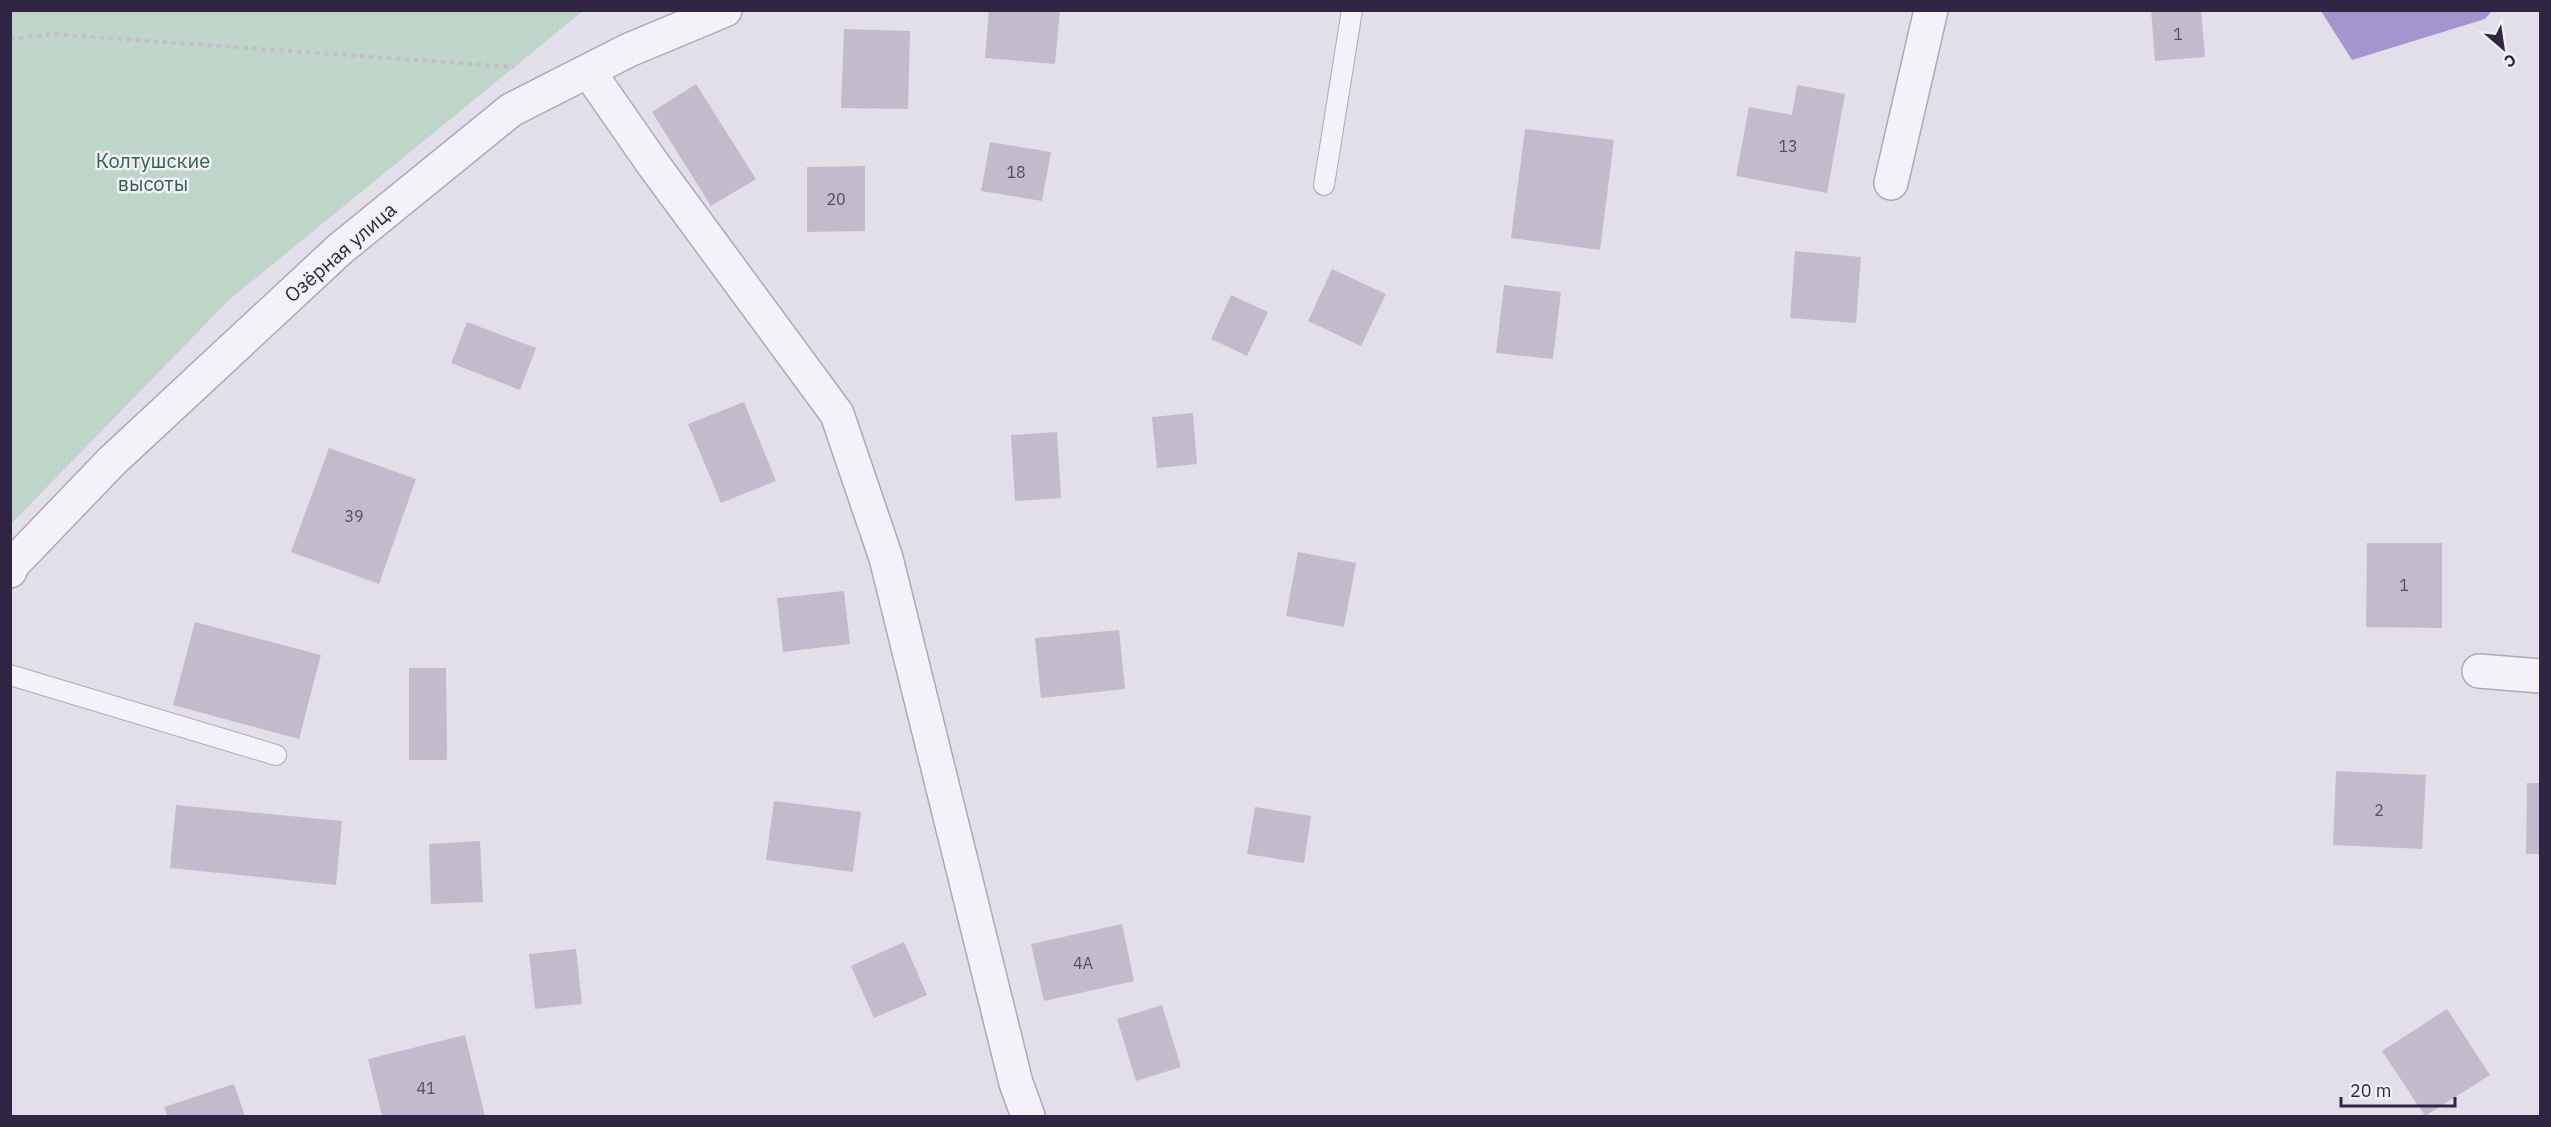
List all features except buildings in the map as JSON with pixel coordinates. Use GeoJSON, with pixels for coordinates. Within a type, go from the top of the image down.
{"type":"FeatureCollection","features":[{"type":"Feature","properties":{"kind":"street","name":"Озёрная улица"},"geometry":{"type":"LineString","coordinates":[[10,571],[13,564],[112,461],[340,249],[511,110],[629,50],[725,10]]}},
{"type":"Feature","properties":{"kind":"street"},"geometry":{"type":"LineString","coordinates":[[1891,183],[1931,10]]}},
{"type":"Feature","properties":{"kind":"street"},"geometry":{"type":"LineString","coordinates":[[589,72],[653,164],[837,414],[886,558],[1016,1083],[1028,1116]]}},
{"type":"Feature","properties":{"kind":"street"},"geometry":{"type":"LineString","coordinates":[[2479,671],[2541,676]]}},
{"type":"Feature","properties":{"kind":"lane"},"geometry":{"type":"LineString","coordinates":[[1324,185],[1352,10]]}},
{"type":"Feature","properties":{"kind":"lane"},"geometry":{"type":"LineString","coordinates":[[10,675],[276,755]]}},
{"type":"Feature","properties":{"kind":"path"},"geometry":{"type":"LineString","coordinates":[[10,39],[51,34],[518,67]]}},
{"type":"Feature","properties":{"kind":"green space","name":"Колтушские высоты"},"geometry":{"type":"Polygon","coordinates":[[[11,10],[583,11],[230,299],[11,524],[11,10]]]}},
{"type":"Feature","properties":{"kind":"shaded area"},"geometry":{"type":"Polygon","coordinates":[[[2321,11],[2492,11],[2485,19],[2352,60],[2321,11]]]}}]}
